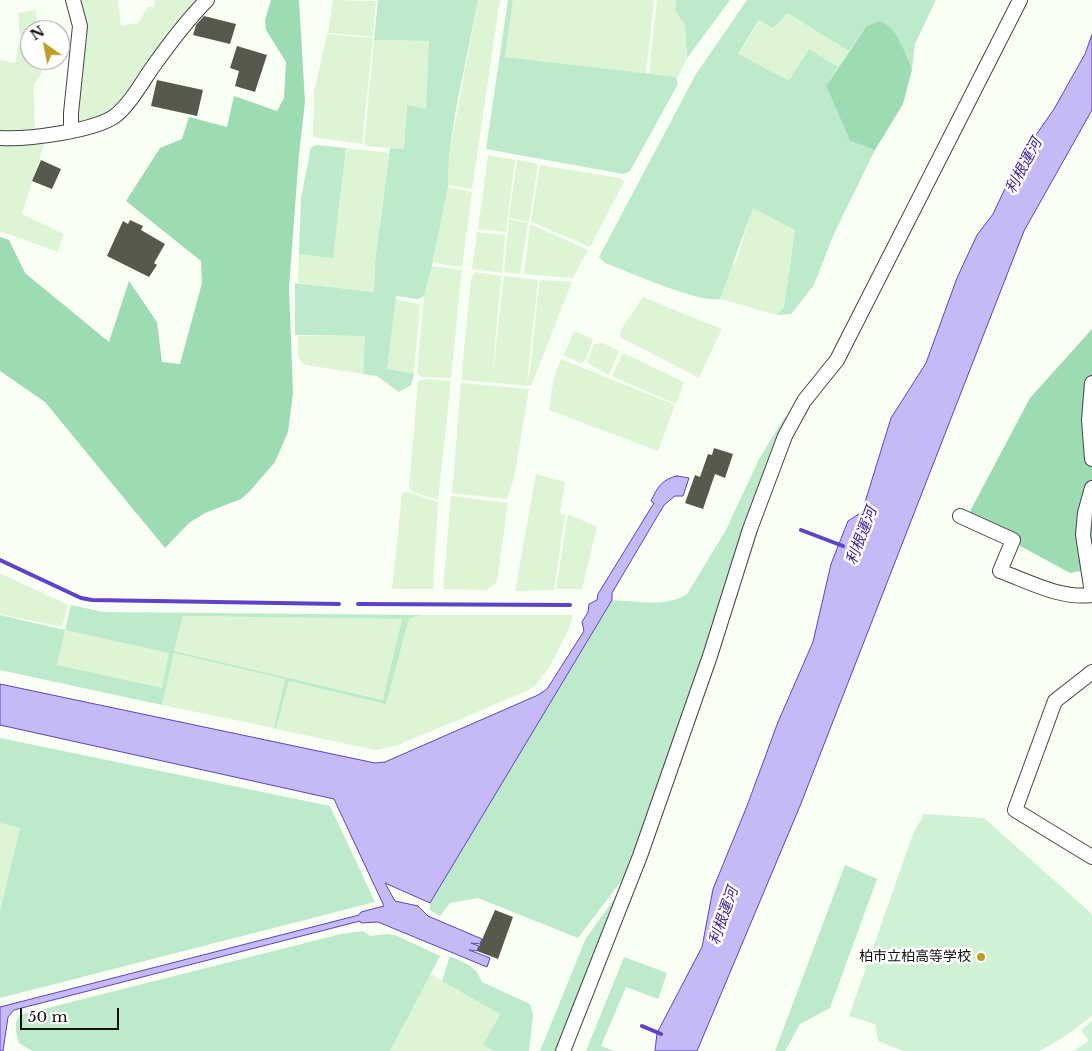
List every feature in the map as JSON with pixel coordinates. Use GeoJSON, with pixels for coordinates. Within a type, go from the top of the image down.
{"type":"FeatureCollection","features":[{"type":"Feature","properties":{"kind":"street"},"geometry":{"type":"LineString","coordinates":[[72,130],[71,113],[80,26],[73,0]]}},
{"type":"Feature","properties":{"kind":"street"},"geometry":{"type":"LineString","coordinates":[[0,138],[36,137],[102,122],[114,116],[124,107],[188,19],[207,0]]}},
{"type":"Feature","properties":{"kind":"street"},"geometry":{"type":"LineString","coordinates":[[563,1051],[640,856],[710,656],[753,520],[785,436],[804,401],[837,360],[1020,0]]}},
{"type":"Feature","properties":{"kind":"street"},"geometry":{"type":"LineString","coordinates":[[1092,382],[1089,420],[1092,459]]}},
{"type":"Feature","properties":{"kind":"street"},"geometry":{"type":"LineString","coordinates":[[960,516],[1013,540],[1000,571],[1060,594],[1078,597],[1092,594],[1083,535],[1085,514],[1092,488]]}},
{"type":"Feature","properties":{"kind":"street"},"geometry":{"type":"LineString","coordinates":[[1092,672],[1054,701],[1015,810],[1092,857]]}},
{"type":"Feature","properties":{"kind":"green space"},"geometry":{"type":"Polygon","coordinates":[[[74,0],[118,0],[121,26],[138,23],[148,7],[154,7],[155,0],[203,0],[109,115],[78,126],[73,119],[74,0]]]}},
{"type":"Feature","properties":{"kind":"green space"},"geometry":{"type":"Polygon","coordinates":[[[271,0],[299,0],[305,102],[289,287],[293,393],[288,432],[275,462],[250,491],[241,499],[205,513],[189,523],[165,548],[45,402],[0,371],[0,237],[9,240],[25,273],[109,342],[129,281],[157,322],[162,362],[180,364],[202,283],[201,261],[126,201],[160,148],[182,139],[189,117],[227,127],[234,96],[277,111],[284,98],[286,62],[266,30],[265,20],[271,0]]]}},
{"type":"Feature","properties":{"kind":"green space"},"geometry":{"type":"Polygon","coordinates":[[[333,0],[376,1],[373,37],[328,33],[333,0]]]}},
{"type":"Feature","properties":{"kind":"green space"},"geometry":{"type":"Polygon","coordinates":[[[378,0],[478,0],[455,114],[449,156],[448,185],[424,296],[418,299],[396,296],[387,369],[414,374],[411,385],[399,392],[377,376],[363,374],[365,336],[295,335],[295,283],[374,292],[375,262],[390,148],[404,149],[407,105],[426,109],[429,41],[374,40],[378,0]]]}},
{"type":"Feature","properties":{"kind":"green space"},"geometry":{"type":"Polygon","coordinates":[[[478,0],[500,0],[472,189],[448,185],[449,156],[478,0]]]}},
{"type":"Feature","properties":{"kind":"green space"},"geometry":{"type":"Polygon","coordinates":[[[508,0],[513,0],[505,57],[676,77],[678,84],[630,171],[623,174],[486,149],[508,0]]]}},
{"type":"Feature","properties":{"kind":"green space"},"geometry":{"type":"Polygon","coordinates":[[[513,0],[654,0],[646,74],[505,57],[513,0]]]}},
{"type":"Feature","properties":{"kind":"green space"},"geometry":{"type":"Polygon","coordinates":[[[657,0],[676,0],[675,10],[685,26],[687,58],[678,77],[649,74],[657,0]]]}},
{"type":"Feature","properties":{"kind":"green space"},"geometry":{"type":"Polygon","coordinates":[[[676,0],[730,0],[687,58],[685,26],[675,10],[676,0]]]}},
{"type":"Feature","properties":{"kind":"green space"},"geometry":{"type":"Polygon","coordinates":[[[747,0],[936,0],[915,44],[912,70],[894,35],[866,27],[849,51],[787,13],[773,28],[759,20],[738,54],[789,81],[809,49],[838,67],[826,86],[850,141],[875,150],[833,236],[814,285],[791,314],[777,315],[784,307],[795,230],[753,208],[720,299],[709,299],[680,292],[605,263],[599,257],[696,74],[747,0]]]}},
{"type":"Feature","properties":{"kind":"green space"},"geometry":{"type":"Polygon","coordinates":[[[36,10],[37,20],[20,20],[20,39],[18,13],[36,10]]]}},
{"type":"Feature","properties":{"kind":"green space"},"geometry":{"type":"Polygon","coordinates":[[[787,13],[849,51],[838,68],[809,49],[789,82],[738,55],[760,20],[787,13]]]}},
{"type":"Feature","properties":{"kind":"green space"},"geometry":{"type":"Polygon","coordinates":[[[879,21],[890,28],[895,34],[912,70],[903,104],[875,150],[850,141],[826,86],[866,27],[879,21]]]}},
{"type":"Feature","properties":{"kind":"green space"},"geometry":{"type":"Polygon","coordinates":[[[327,34],[373,38],[362,144],[313,137],[314,92],[327,34]]]}},
{"type":"Feature","properties":{"kind":"green space"},"geometry":{"type":"Polygon","coordinates":[[[20,39],[20,70],[42,70],[42,73],[34,84],[35,135],[0,136],[0,60],[15,63],[20,39]]]}},
{"type":"Feature","properties":{"kind":"green space"},"geometry":{"type":"Polygon","coordinates":[[[374,40],[430,41],[426,110],[407,106],[404,149],[364,146],[374,40]]]}},
{"type":"Feature","properties":{"kind":"green space"},"geometry":{"type":"Polygon","coordinates":[[[0,141],[45,142],[22,214],[64,234],[58,252],[0,231],[0,141]]]}},
{"type":"Feature","properties":{"kind":"green space"},"geometry":{"type":"Polygon","coordinates":[[[317,145],[346,148],[333,258],[299,254],[301,198],[311,147],[317,145]]]}},
{"type":"Feature","properties":{"kind":"green space"},"geometry":{"type":"Polygon","coordinates":[[[346,148],[389,153],[375,262],[374,292],[298,283],[299,254],[333,257],[346,148]]]}},
{"type":"Feature","properties":{"kind":"green space"},"geometry":{"type":"Polygon","coordinates":[[[488,155],[515,160],[506,232],[478,229],[488,155]]]}},
{"type":"Feature","properties":{"kind":"green space"},"geometry":{"type":"Polygon","coordinates":[[[517,160],[538,164],[529,222],[509,218],[517,160]]]}},
{"type":"Feature","properties":{"kind":"green space"},"geometry":{"type":"Polygon","coordinates":[[[540,165],[620,178],[624,182],[590,247],[531,222],[540,165]]]}},
{"type":"Feature","properties":{"kind":"green space"},"geometry":{"type":"Polygon","coordinates":[[[447,187],[472,192],[462,267],[433,263],[447,187]]]}},
{"type":"Feature","properties":{"kind":"green space"},"geometry":{"type":"Polygon","coordinates":[[[753,207],[795,230],[784,307],[777,315],[720,299],[731,264],[735,264],[753,207]]]}},
{"type":"Feature","properties":{"kind":"green space"},"geometry":{"type":"Polygon","coordinates":[[[509,219],[528,223],[520,274],[504,272],[509,219]]]}},
{"type":"Feature","properties":{"kind":"green space"},"geometry":{"type":"Polygon","coordinates":[[[530,224],[588,250],[573,278],[524,274],[530,224]]]}},
{"type":"Feature","properties":{"kind":"green space"},"geometry":{"type":"Polygon","coordinates":[[[477,232],[505,235],[502,273],[472,269],[477,232]]]}},
{"type":"Feature","properties":{"kind":"green space"},"geometry":{"type":"Polygon","coordinates":[[[432,266],[462,270],[451,378],[422,377],[417,373],[424,296],[432,266]]]}},
{"type":"Feature","properties":{"kind":"green space"},"geometry":{"type":"Polygon","coordinates":[[[475,272],[501,276],[492,380],[504,276],[538,280],[527,382],[530,371],[539,283],[542,280],[572,282],[531,386],[461,380],[471,279],[475,272]]]}},
{"type":"Feature","properties":{"kind":"green space"},"geometry":{"type":"Polygon","coordinates":[[[643,297],[722,329],[699,378],[620,337],[621,330],[643,297]]]}},
{"type":"Feature","properties":{"kind":"green space"},"geometry":{"type":"Polygon","coordinates":[[[395,299],[420,304],[414,374],[387,370],[395,299]]]}},
{"type":"Feature","properties":{"kind":"green space"},"geometry":{"type":"Polygon","coordinates":[[[1092,329],[1092,562],[1085,570],[1070,573],[967,517],[1030,398],[1092,329]]]}},
{"type":"Feature","properties":{"kind":"green space"},"geometry":{"type":"Polygon","coordinates":[[[574,331],[593,339],[586,359],[582,363],[566,357],[564,354],[574,331]]]}},
{"type":"Feature","properties":{"kind":"green space"},"geometry":{"type":"Polygon","coordinates":[[[298,336],[365,336],[363,374],[306,365],[301,362],[298,355],[298,336]]]}},
{"type":"Feature","properties":{"kind":"green space"},"geometry":{"type":"Polygon","coordinates":[[[603,343],[619,351],[609,375],[587,363],[594,344],[603,343]]]}},
{"type":"Feature","properties":{"kind":"green space"},"geometry":{"type":"Polygon","coordinates":[[[623,353],[684,382],[676,404],[612,376],[623,353]]]}},
{"type":"Feature","properties":{"kind":"green space"},"geometry":{"type":"Polygon","coordinates":[[[561,359],[675,405],[658,451],[549,410],[554,377],[561,359]]]}},
{"type":"Feature","properties":{"kind":"green space"},"geometry":{"type":"Polygon","coordinates":[[[427,379],[451,381],[438,500],[413,492],[409,488],[418,381],[427,379]]]}},
{"type":"Feature","properties":{"kind":"green space"},"geometry":{"type":"Polygon","coordinates":[[[461,383],[529,389],[514,478],[507,499],[452,493],[461,383]]]}},
{"type":"Feature","properties":{"kind":"green space"},"geometry":{"type":"Polygon","coordinates":[[[791,413],[628,872],[578,938],[478,898],[450,903],[440,916],[430,910],[430,903],[612,600],[661,602],[670,601],[687,594],[726,530],[759,459],[784,418],[791,413]]]}},
{"type":"Feature","properties":{"kind":"green space"},"geometry":{"type":"Polygon","coordinates":[[[536,474],[565,482],[560,513],[565,515],[554,590],[515,591],[536,474]]]}},
{"type":"Feature","properties":{"kind":"green space"},"geometry":{"type":"Polygon","coordinates":[[[408,492],[438,502],[433,589],[392,589],[402,493],[408,492]]]}},
{"type":"Feature","properties":{"kind":"green space"},"geometry":{"type":"Polygon","coordinates":[[[451,496],[508,503],[497,582],[487,590],[443,589],[451,496]]]}},
{"type":"Feature","properties":{"kind":"green space"},"geometry":{"type":"Polygon","coordinates":[[[568,514],[597,527],[582,589],[556,589],[568,514]]]}},
{"type":"Feature","properties":{"kind":"green space"},"geometry":{"type":"Polygon","coordinates":[[[0,573],[68,605],[62,627],[0,614],[0,573]]]}},
{"type":"Feature","properties":{"kind":"green space"},"geometry":{"type":"Polygon","coordinates":[[[71,605],[103,612],[420,615],[409,619],[386,704],[289,681],[276,729],[274,728],[285,679],[174,653],[162,705],[0,670],[0,615],[65,630],[71,605]],[[183,616],[174,651],[383,700],[402,619],[183,616]],[[65,630],[57,665],[162,688],[169,653],[65,630]]]}},
{"type":"Feature","properties":{"kind":"green space"},"geometry":{"type":"Polygon","coordinates":[[[420,615],[573,615],[569,629],[549,668],[536,685],[527,691],[396,746],[375,750],[276,729],[289,681],[386,703],[409,619],[420,615]]]}},
{"type":"Feature","properties":{"kind":"green space"},"geometry":{"type":"Polygon","coordinates":[[[183,616],[402,619],[384,700],[174,651],[183,616]]]}},
{"type":"Feature","properties":{"kind":"green space"},"geometry":{"type":"Polygon","coordinates":[[[65,630],[170,653],[162,689],[57,665],[65,630]]]}},
{"type":"Feature","properties":{"kind":"green space"},"geometry":{"type":"Polygon","coordinates":[[[174,653],[285,679],[274,728],[162,705],[174,653]]]}},
{"type":"Feature","properties":{"kind":"green space"},"geometry":{"type":"Polygon","coordinates":[[[0,738],[330,806],[375,902],[0,998],[0,911],[20,828],[0,823],[0,738]]]}},
{"type":"Feature","properties":{"kind":"green space","name":"柏市立柏高等学校"},"geometry":{"type":"Polygon","coordinates":[[[924,814],[984,818],[1092,914],[1092,1016],[1064,1037],[1039,1051],[903,1051],[878,1041],[875,1024],[849,1016],[913,834],[924,814]]]}},
{"type":"Feature","properties":{"kind":"green space"},"geometry":{"type":"Polygon","coordinates":[[[0,823],[20,828],[0,911],[0,823]]]}},
{"type":"Feature","properties":{"kind":"green space"},"geometry":{"type":"Polygon","coordinates":[[[845,865],[877,879],[830,1008],[800,1024],[785,1051],[775,1051],[845,865]]]}},
{"type":"Feature","properties":{"kind":"green space"},"geometry":{"type":"Polygon","coordinates":[[[621,890],[559,1051],[540,1051],[586,938],[621,890]]]}},
{"type":"Feature","properties":{"kind":"green space"},"geometry":{"type":"Polygon","coordinates":[[[363,931],[370,936],[395,935],[440,956],[390,1051],[32,1051],[19,1043],[16,1021],[20,1015],[341,934],[363,931]]]}},
{"type":"Feature","properties":{"kind":"green space"},"geometry":{"type":"Polygon","coordinates":[[[450,956],[469,965],[477,972],[482,982],[530,1004],[533,1014],[529,1051],[494,1051],[483,1045],[500,1014],[442,981],[450,956]]]}},
{"type":"Feature","properties":{"kind":"green space"},"geometry":{"type":"Polygon","coordinates":[[[624,957],[667,973],[658,999],[626,987],[601,1046],[614,1051],[586,1051],[624,957]]]}},
{"type":"Feature","properties":{"kind":"green space"},"geometry":{"type":"Polygon","coordinates":[[[430,974],[500,1014],[483,1045],[494,1051],[390,1051],[430,974]]]}},
{"type":"Feature","properties":{"kind":"green space"},"geometry":{"type":"Polygon","coordinates":[[[1092,1021],[1092,1051],[1073,1051],[1089,1041],[1081,1030],[1092,1021]]]}},
{"type":"Feature","properties":{"kind":"water","name":"利根運河"},"geometry":{"type":"Polygon","coordinates":[[[1092,35],[1092,110],[1024,231],[800,806],[697,1051],[655,1051],[657,1033],[702,947],[713,889],[747,806],[778,722],[813,642],[831,564],[848,521],[862,512],[891,418],[926,363],[957,278],[977,235],[993,214],[1018,161],[1054,109],[1085,54],[1092,35]]]}},
{"type":"Feature","properties":{"kind":"water"},"geometry":{"type":"Polygon","coordinates":[[[677,476],[689,478],[683,496],[675,496],[664,505],[612,593],[612,600],[430,903],[385,883],[395,901],[418,906],[428,916],[482,939],[480,944],[471,943],[479,946],[477,951],[469,950],[490,958],[487,967],[378,922],[361,923],[360,921],[14,1010],[8,1017],[3,1051],[0,1051],[0,1007],[359,915],[361,912],[384,906],[334,799],[0,725],[0,684],[375,763],[385,762],[538,695],[547,689],[584,631],[582,622],[588,612],[589,604],[597,600],[598,594],[654,503],[651,501],[655,492],[667,479],[677,476]]]}},
{"type":"Feature","properties":{"kind":"building"},"geometry":{"type":"Polygon","coordinates":[[[204,16],[236,24],[230,44],[193,35],[196,25],[204,16]]]}},
{"type":"Feature","properties":{"kind":"building"},"geometry":{"type":"Polygon","coordinates":[[[237,46],[267,55],[255,92],[235,86],[239,71],[230,68],[237,46]]]}},
{"type":"Feature","properties":{"kind":"building"},"geometry":{"type":"Polygon","coordinates":[[[157,80],[203,90],[197,116],[151,106],[157,80]]]}},
{"type":"Feature","properties":{"kind":"building"},"geometry":{"type":"Polygon","coordinates":[[[41,160],[61,169],[52,189],[32,181],[41,160]]]}},
{"type":"Feature","properties":{"kind":"building"},"geometry":{"type":"Polygon","coordinates":[[[130,220],[143,226],[141,230],[165,244],[154,263],[157,265],[149,277],[107,256],[123,221],[128,224],[130,220]]]}},
{"type":"Feature","properties":{"kind":"building"},"geometry":{"type":"Polygon","coordinates":[[[714,448],[733,454],[725,478],[715,474],[703,509],[685,503],[695,475],[700,477],[708,454],[712,455],[714,448]]]}},
{"type":"Feature","properties":{"kind":"building"},"geometry":{"type":"Polygon","coordinates":[[[495,910],[513,917],[498,959],[477,951],[495,910]]]}},
{"type":"Feature","properties":{"kind":"waterway","name":"利根運河"},"geometry":{"type":"LineString","coordinates":[[801,530],[843,546]]}},
{"type":"Feature","properties":{"kind":"waterway"},"geometry":{"type":"LineString","coordinates":[[0,560],[81,598],[92,600],[339,604]]}},
{"type":"Feature","properties":{"kind":"waterway"},"geometry":{"type":"LineString","coordinates":[[358,604],[570,605]]}},
{"type":"Feature","properties":{"kind":"waterway"},"geometry":{"type":"LineString","coordinates":[[642,1026],[661,1034]]}},
{"type":"Feature","properties":{"kind":"place","name":"柏市立柏高等学校"},"geometry":{"type":"Point","coordinates":[981,957]}}]}
